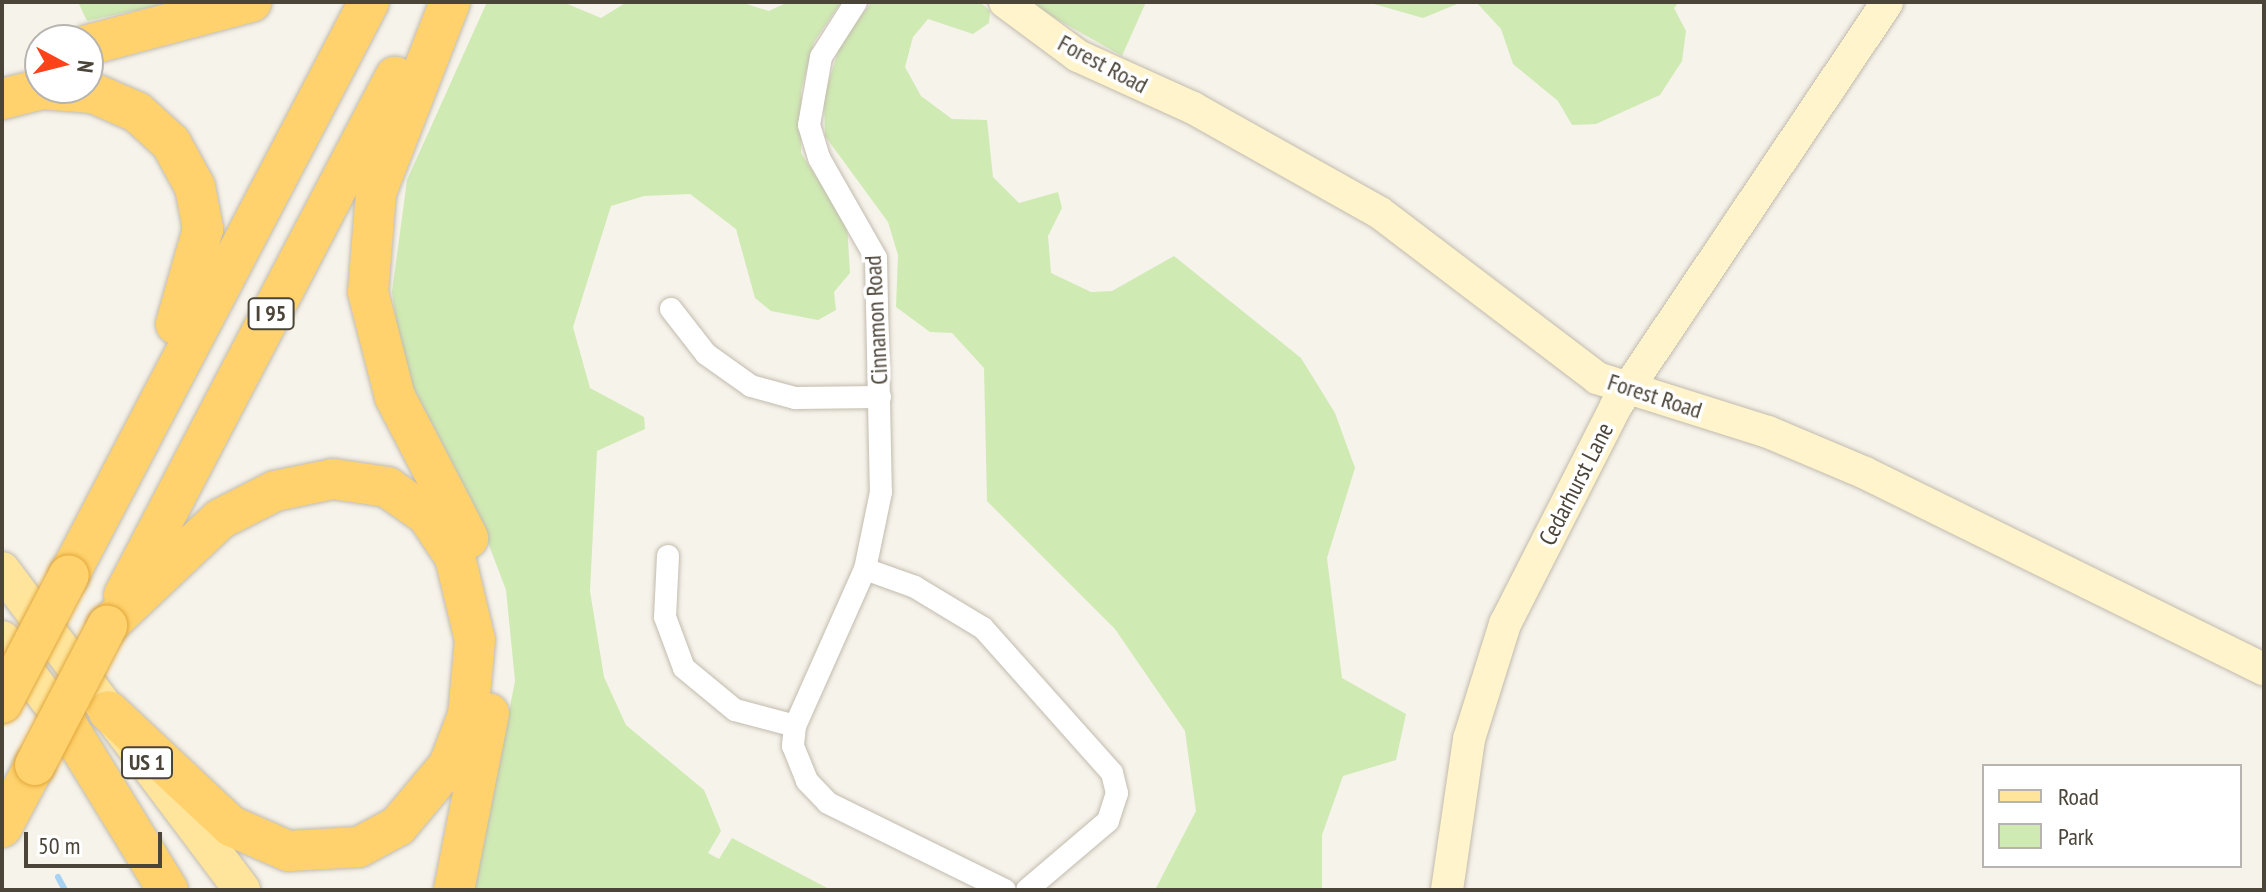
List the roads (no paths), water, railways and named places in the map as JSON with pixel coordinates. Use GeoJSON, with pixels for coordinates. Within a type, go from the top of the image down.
{"type":"FeatureCollection","features":[{"type":"Feature","properties":{"kind":"highway"},"geometry":{"type":"LineString","coordinates":[[104,41],[251,2]]}},
{"type":"Feature","properties":{"kind":"highway","name":"I 95"},"geometry":{"type":"LineString","coordinates":[[2,703],[369,2]]}},
{"type":"Feature","properties":{"kind":"highway","name":"I 95"},"geometry":{"type":"LineString","coordinates":[[2,827],[434,2]]}},
{"type":"Feature","properties":{"kind":"highway"},"geometry":{"type":"LineString","coordinates":[[450,2],[376,193],[368,292],[395,397],[481,564],[495,634],[492,697],[454,890]]}},
{"type":"Feature","properties":{"kind":"highway"},"geometry":{"type":"LineString","coordinates":[[2,76],[24,66]]}},
{"type":"Feature","properties":{"kind":"highway"},"geometry":{"type":"LineString","coordinates":[[2,99],[59,88],[122,104],[171,143],[199,200],[195,274],[93,529]]}},
{"type":"Feature","properties":{"kind":"highway"},"geometry":{"type":"LineString","coordinates":[[107,626],[220,519],[275,491],[333,479],[387,487],[427,515],[460,572],[475,640],[468,715],[449,765],[398,826],[359,847],[288,851],[231,826],[108,711]]}},
{"type":"Feature","properties":{"kind":"highway"},"geometry":{"type":"LineString","coordinates":[[65,722],[168,890]]}},
{"type":"Feature","properties":{"kind":"highway"},"geometry":{"type":"LineString","coordinates":[[2,846],[28,778]]}},
{"type":"Feature","properties":{"kind":"main road","name":"Forest Road"},"geometry":{"type":"LineString","coordinates":[[1005,2],[1078,56],[1193,108],[1380,213],[1597,378],[1768,432],[1865,473],[2264,669]]}},
{"type":"Feature","properties":{"kind":"main road","name":"Cedarhurst Lane"},"geometry":{"type":"LineString","coordinates":[[1447,890],[1483,682],[1512,611],[1627,389],[1887,2]]}},
{"type":"Feature","properties":{"kind":"main road","name":"US 1"},"geometry":{"type":"LineString","coordinates":[[2,570],[242,890]]}},
{"type":"Feature","properties":{"kind":"main road","name":"US 1"},"geometry":{"type":"LineString","coordinates":[[2,639],[190,890]]}},
{"type":"Feature","properties":{"kind":"street","name":"Cinnamon Road"},"geometry":{"type":"LineString","coordinates":[[795,726],[865,569],[881,492],[874,250],[819,158],[809,125],[821,57],[856,2]]}},
{"type":"Feature","properties":{"kind":"street"},"geometry":{"type":"LineString","coordinates":[[671,309],[706,354],[751,386],[795,398],[880,397]]}},
{"type":"Feature","properties":{"kind":"street"},"geometry":{"type":"LineString","coordinates":[[668,556],[665,617],[684,668],[735,710],[795,726],[797,760],[820,796],[1005,890]]}},
{"type":"Feature","properties":{"kind":"street"},"geometry":{"type":"LineString","coordinates":[[865,569],[915,587],[983,628],[1112,773],[1117,793],[1108,821],[1027,890]]}},
{"type":"Feature","properties":{"kind":"waterway"},"geometry":{"type":"LineString","coordinates":[[58,877],[65,890]]}}]}
